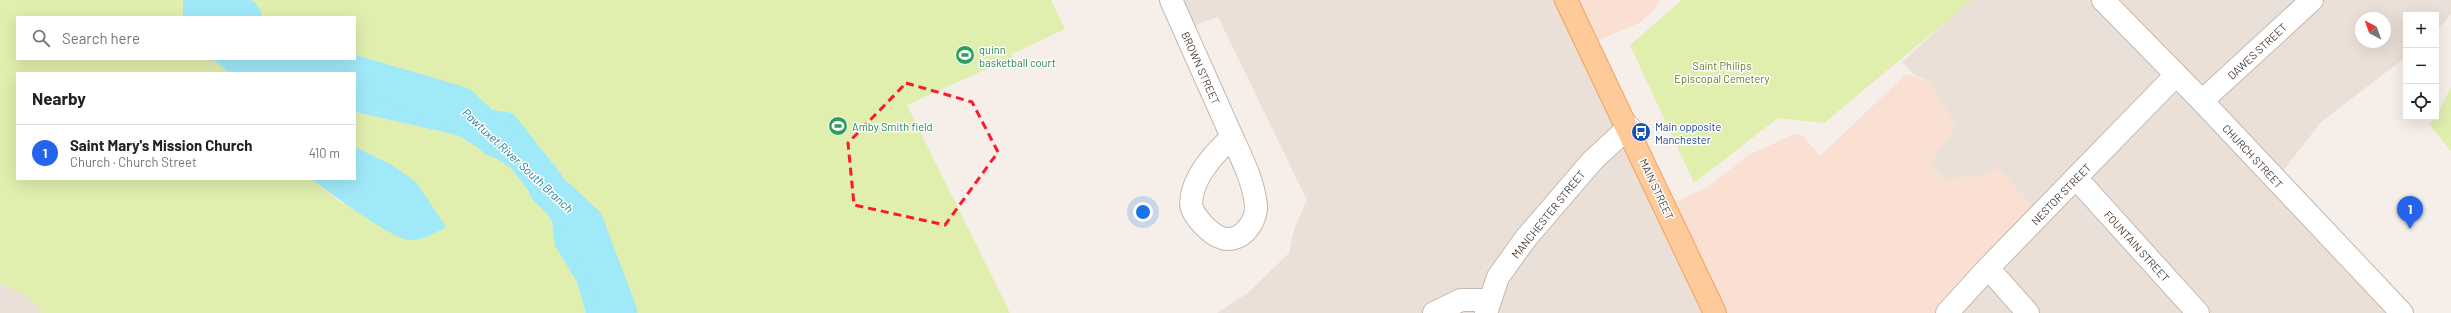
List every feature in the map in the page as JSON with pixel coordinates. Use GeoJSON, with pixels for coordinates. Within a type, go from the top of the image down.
{"type":"FeatureCollection","features":[{"type":"Feature","properties":{"kind":"main road","name":"MAIN STREET"},"geometry":{"type":"LineString","coordinates":[[1566,0],[1629,127],[1715,313]]}},
{"type":"Feature","properties":{"kind":"street","name":"BROWN STREET"},"geometry":{"type":"LineString","coordinates":[[1171,0],[1232,137]]}},
{"type":"Feature","properties":{"kind":"street","name":"CHURCH STREET"},"geometry":{"type":"LineString","coordinates":[[2103,0],[2175,76],[2202,101],[2360,271],[2402,313]]}},
{"type":"Feature","properties":{"kind":"street","name":"DAWES STREET"},"geometry":{"type":"LineString","coordinates":[[2202,101],[2312,0]]}},
{"type":"Feature","properties":{"kind":"street","name":"NESTOR STREET"},"geometry":{"type":"LineString","coordinates":[[1947,313],[1988,268],[2175,76]]}},
{"type":"Feature","properties":{"kind":"street","name":"MANCHESTER STREET"},"geometry":{"type":"LineString","coordinates":[[1488,306],[1498,277],[1526,238],[1593,160],[1629,127]]}},
{"type":"Feature","properties":{"kind":"street","name":"FOUNTAIN STREET"},"geometry":{"type":"LineString","coordinates":[[2076,178],[2198,313]]}},
{"type":"Feature","properties":{"kind":"street"},"geometry":{"type":"LineString","coordinates":[[1988,268],[2028,313]]}},
{"type":"Feature","properties":{"kind":"street"},"geometry":{"type":"LineString","coordinates":[[1434,313],[1461,300],[1488,306]]}},
{"type":"Feature","properties":{"kind":"highlighted area"},"geometry":{"type":"Polygon","coordinates":[[[906,83],[972,102],[998,152],[945,225],[854,205],[848,143],[906,83]]]}},
{"type":"Feature","properties":{"kind":"shaded area"},"geometry":{"type":"Polygon","coordinates":[[[1170,0],[1567,0],[1716,313],[1217,313],[1249,292],[1289,253],[1294,229],[1307,200],[1218,17],[1184,29],[1170,0]]]}},
{"type":"Feature","properties":{"kind":"shaded area"},"geometry":{"type":"Polygon","coordinates":[[[1567,0],[1660,0],[1657,7],[1639,23],[1590,44],[1567,0]]]}},
{"type":"Feature","properties":{"kind":"shaded area"},"geometry":{"type":"Polygon","coordinates":[[[1970,0],[2451,0],[2451,14],[2439,28],[2439,12],[2403,12],[2403,59],[2321,122],[2275,181],[2410,313],[1947,313],[1979,178],[1971,175],[1947,180],[1930,163],[1956,125],[1939,99],[1932,82],[1914,75],[1902,62],[1970,0]]]}},
{"type":"Feature","properties":{"kind":"shaded area"},"geometry":{"type":"Polygon","coordinates":[[[1906,74],[1932,82],[1939,99],[1956,125],[1930,163],[1947,180],[1971,175],[1979,178],[1998,168],[2037,211],[1947,313],[1716,313],[1668,205],[1706,188],[1749,155],[1794,134],[1803,136],[1820,156],[1906,74]]]}},
{"type":"Feature","properties":{"kind":"shaded area"},"geometry":{"type":"Polygon","coordinates":[[[0,284],[28,296],[42,313],[0,313],[0,284]]]}},
{"type":"Feature","properties":{"kind":"green space"},"geometry":{"type":"Polygon","coordinates":[[[0,0],[183,0],[183,16],[16,16],[16,60],[213,60],[229,72],[16,72],[16,180],[312,180],[343,204],[392,165],[356,147],[356,112],[457,135],[510,167],[552,221],[555,246],[577,282],[586,313],[42,313],[28,296],[0,284],[0,0]]]}},
{"type":"Feature","properties":{"kind":"green space"},"geometry":{"type":"Polygon","coordinates":[[[224,0],[1051,0],[1065,29],[1012,54],[1013,57],[907,105],[1010,313],[623,313],[619,297],[561,174],[513,113],[454,104],[356,78],[356,72],[333,71],[313,66],[302,60],[356,60],[356,16],[229,16],[224,0]]]}},
{"type":"Feature","properties":{"kind":"green space","name":"Saint Philips Episcopal Cemetery"},"geometry":{"type":"Polygon","coordinates":[[[1682,0],[1972,0],[1824,123],[1778,118],[1694,183],[1630,45],[1682,0]]]}},
{"type":"Feature","properties":{"kind":"green space"},"geometry":{"type":"Polygon","coordinates":[[[2451,87],[2451,151],[2429,124],[2433,120],[2439,120],[2439,111],[2451,87]]]}},
{"type":"Feature","properties":{"kind":"water"},"geometry":{"type":"Polygon","coordinates":[[[183,0],[224,0],[229,16],[183,16],[183,0]]]}},
{"type":"Feature","properties":{"kind":"water"},"geometry":{"type":"Polygon","coordinates":[[[213,60],[302,60],[311,66],[333,72],[229,72],[213,60]]]}},
{"type":"Feature","properties":{"kind":"water"},"geometry":{"type":"Polygon","coordinates":[[[356,78],[454,104],[513,113],[561,174],[619,297],[623,313],[586,313],[577,282],[555,246],[552,221],[510,167],[457,135],[356,112],[356,78]]]}},
{"type":"Feature","properties":{"kind":"water"},"geometry":{"type":"Polygon","coordinates":[[[356,147],[392,165],[417,183],[446,227],[419,239],[409,240],[401,238],[375,224],[312,180],[356,180],[356,147]]]}},
{"type":"Feature","properties":{"kind":"waterway","name":"Pawtuxet River South Branch"},"geometry":{"type":"LineString","coordinates":[[224,0],[228,7],[242,16]]}},
{"type":"Feature","properties":{"kind":"waterway","name":"Pawtuxet River South Branch"},"geometry":{"type":"LineString","coordinates":[[320,60],[350,72]]}},
{"type":"Feature","properties":{"kind":"waterway","name":"Pawtuxet River South Branch"},"geometry":{"type":"LineString","coordinates":[[356,74],[460,105],[496,139]]}},
{"type":"Feature","properties":{"kind":"waterway","name":"Pawtuxet River South Branch"},"geometry":{"type":"LineString","coordinates":[[547,188],[585,223],[619,313]]}},
{"type":"Feature","properties":{"kind":"place","name":"quinn basketball court"},"geometry":{"type":"Point","coordinates":[965,55]}},
{"type":"Feature","properties":{"kind":"place","name":"Amby Smith field"},"geometry":{"type":"Point","coordinates":[838,126]}},
{"type":"Feature","properties":{"kind":"place","name":"Main opposite Manchester"},"geometry":{"type":"Point","coordinates":[1641,132]}},
{"type":"Feature","properties":{"kind":"place","name":"Saint Mary's Mission Church"},"geometry":{"type":"Point","coordinates":[2410,229]}}]}
